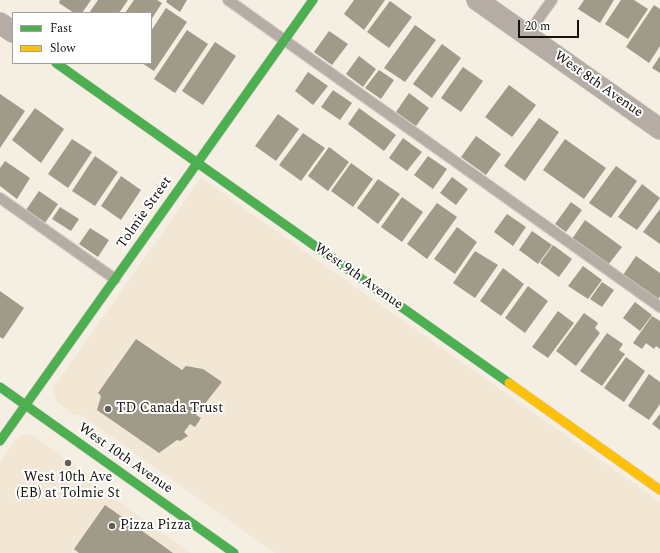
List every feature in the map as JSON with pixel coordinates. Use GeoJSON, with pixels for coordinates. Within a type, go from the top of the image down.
{"type":"FeatureCollection","features":[{"type":"Feature","properties":{"kind":"street","name":"Tolmie Street"},"geometry":{"type":"LineString","coordinates":[[0,441],[313,0]]}},
{"type":"Feature","properties":{"kind":"street","name":"West 8th Avenue"},"geometry":{"type":"LineString","coordinates":[[477,0],[660,129]]}},
{"type":"Feature","properties":{"kind":"street"},"geometry":{"type":"LineString","coordinates":[[0,23],[12,31]]}},
{"type":"Feature","properties":{"kind":"street","name":"West 9th Avenue"},"geometry":{"type":"LineString","coordinates":[[57,64],[660,490]]}},
{"type":"Feature","properties":{"kind":"street","name":"West 10th Avenue"},"geometry":{"type":"LineString","coordinates":[[0,387],[234,553]]}},
{"type":"Feature","properties":{"kind":"lane"},"geometry":{"type":"LineString","coordinates":[[228,0],[660,307]]}},
{"type":"Feature","properties":{"kind":"lane"},"geometry":{"type":"LineString","coordinates":[[527,35],[552,0]]}},
{"type":"Feature","properties":{"kind":"lane"},"geometry":{"type":"LineString","coordinates":[[0,198],[115,279]]}},
{"type":"Feature","properties":{"kind":"shaded area"},"geometry":{"type":"Polygon","coordinates":[[[201,178],[660,502],[660,553],[275,553],[81,415],[73,414],[58,403],[54,395],[54,386],[201,178]]]}},
{"type":"Feature","properties":{"kind":"shaded area"},"geometry":{"type":"Polygon","coordinates":[[[22,435],[34,436],[91,477],[96,486],[191,553],[0,553],[0,463],[15,441],[22,435]]]}},
{"type":"Feature","properties":{"kind":"building"},"geometry":{"type":"Polygon","coordinates":[[[60,0],[91,0],[83,12],[72,12],[59,3],[60,0]]]}},
{"type":"Feature","properties":{"kind":"building"},"geometry":{"type":"Polygon","coordinates":[[[98,0],[128,0],[120,12],[90,12],[98,0]]]}},
{"type":"Feature","properties":{"kind":"building"},"geometry":{"type":"Polygon","coordinates":[[[134,0],[157,0],[162,3],[152,18],[152,12],[126,12],[134,0]]]}},
{"type":"Feature","properties":{"kind":"building"},"geometry":{"type":"Polygon","coordinates":[[[167,0],[187,0],[180,12],[166,2],[167,0]]]}},
{"type":"Feature","properties":{"kind":"building"},"geometry":{"type":"Polygon","coordinates":[[[354,0],[385,0],[364,30],[344,14],[354,0]]]}},
{"type":"Feature","properties":{"kind":"building"},"geometry":{"type":"Polygon","coordinates":[[[584,0],[614,0],[600,23],[578,9],[584,0]]]}},
{"type":"Feature","properties":{"kind":"building"},"geometry":{"type":"Polygon","coordinates":[[[621,0],[634,0],[648,9],[628,39],[605,24],[621,0]]]}},
{"type":"Feature","properties":{"kind":"building"},"geometry":{"type":"Polygon","coordinates":[[[390,1],[412,17],[389,48],[367,32],[390,1]]]}},
{"type":"Feature","properties":{"kind":"building"},"geometry":{"type":"Polygon","coordinates":[[[654,5],[660,9],[660,46],[649,63],[626,47],[654,5]]]}},
{"type":"Feature","properties":{"kind":"building"},"geometry":{"type":"Polygon","coordinates":[[[166,8],[187,22],[154,71],[144,64],[152,64],[152,29],[166,8]]]}},
{"type":"Feature","properties":{"kind":"building"},"geometry":{"type":"Polygon","coordinates":[[[415,25],[436,40],[405,82],[384,68],[415,25]]]}},
{"type":"Feature","properties":{"kind":"building"},"geometry":{"type":"Polygon","coordinates":[[[187,30],[208,44],[175,93],[154,79],[187,30]]]}},
{"type":"Feature","properties":{"kind":"building"},"geometry":{"type":"Polygon","coordinates":[[[329,31],[348,44],[332,65],[314,52],[329,31]]]}},
{"type":"Feature","properties":{"kind":"building"},"geometry":{"type":"Polygon","coordinates":[[[215,42],[236,56],[203,105],[182,91],[215,42]]]}},
{"type":"Feature","properties":{"kind":"building"},"geometry":{"type":"Polygon","coordinates":[[[442,44],[461,58],[432,98],[413,84],[442,44]]]}},
{"type":"Feature","properties":{"kind":"building"},"geometry":{"type":"Polygon","coordinates":[[[359,56],[376,69],[363,87],[346,74],[359,56]]]}},
{"type":"Feature","properties":{"kind":"building"},"geometry":{"type":"Polygon","coordinates":[[[660,56],[660,73],[652,68],[660,56]]]}},
{"type":"Feature","properties":{"kind":"building"},"geometry":{"type":"Polygon","coordinates":[[[463,67],[483,81],[461,112],[441,98],[463,67]]]}},
{"type":"Feature","properties":{"kind":"building"},"geometry":{"type":"Polygon","coordinates":[[[379,70],[394,80],[381,99],[365,88],[379,70]]]}},
{"type":"Feature","properties":{"kind":"building"},"geometry":{"type":"Polygon","coordinates":[[[308,72],[328,86],[313,105],[295,91],[308,72]]]}},
{"type":"Feature","properties":{"kind":"building"},"geometry":{"type":"Polygon","coordinates":[[[509,85],[536,105],[512,137],[485,117],[509,85]]]}},
{"type":"Feature","properties":{"kind":"building"},"geometry":{"type":"Polygon","coordinates":[[[333,90],[352,103],[340,120],[321,107],[333,90]]]}},
{"type":"Feature","properties":{"kind":"building"},"geometry":{"type":"Polygon","coordinates":[[[409,93],[429,108],[416,126],[396,112],[409,93]]]}},
{"type":"Feature","properties":{"kind":"building"},"geometry":{"type":"Polygon","coordinates":[[[0,94],[25,111],[0,148],[0,94]]]}},
{"type":"Feature","properties":{"kind":"building"},"geometry":{"type":"Polygon","coordinates":[[[35,108],[64,129],[41,163],[12,140],[35,108]]]}},
{"type":"Feature","properties":{"kind":"building"},"geometry":{"type":"Polygon","coordinates":[[[359,108],[396,135],[384,151],[348,124],[359,108]]]}},
{"type":"Feature","properties":{"kind":"building"},"geometry":{"type":"Polygon","coordinates":[[[278,114],[299,129],[276,161],[255,146],[278,114]]]}},
{"type":"Feature","properties":{"kind":"building"},"geometry":{"type":"Polygon","coordinates":[[[539,118],[559,132],[525,181],[504,166],[539,118]]]}},
{"type":"Feature","properties":{"kind":"building"},"geometry":{"type":"Polygon","coordinates":[[[303,133],[325,148],[301,181],[279,165],[303,133]]]}},
{"type":"Feature","properties":{"kind":"building"},"geometry":{"type":"Polygon","coordinates":[[[476,136],[501,154],[486,175],[461,157],[476,136]]]}},
{"type":"Feature","properties":{"kind":"building"},"geometry":{"type":"Polygon","coordinates":[[[403,138],[422,152],[407,171],[389,158],[403,138]]]}},
{"type":"Feature","properties":{"kind":"building"},"geometry":{"type":"Polygon","coordinates":[[[72,139],[92,152],[68,188],[48,174],[72,139]]]}},
{"type":"Feature","properties":{"kind":"building"},"geometry":{"type":"Polygon","coordinates":[[[565,139],[606,168],[584,199],[543,170],[565,139]]]}},
{"type":"Feature","properties":{"kind":"building"},"geometry":{"type":"Polygon","coordinates":[[[329,147],[349,162],[328,191],[308,176],[329,147]]]}},
{"type":"Feature","properties":{"kind":"building"},"geometry":{"type":"Polygon","coordinates":[[[95,156],[118,172],[95,206],[72,191],[95,156]]]}},
{"type":"Feature","properties":{"kind":"building"},"geometry":{"type":"Polygon","coordinates":[[[428,156],[447,169],[433,189],[414,175],[428,156]]]}},
{"type":"Feature","properties":{"kind":"building"},"geometry":{"type":"Polygon","coordinates":[[[5,161],[30,178],[17,199],[0,186],[0,168],[5,161]]]}},
{"type":"Feature","properties":{"kind":"building"},"geometry":{"type":"Polygon","coordinates":[[[351,163],[373,179],[353,207],[331,191],[351,163]]]}},
{"type":"Feature","properties":{"kind":"building"},"geometry":{"type":"Polygon","coordinates":[[[616,166],[637,181],[611,218],[589,203],[616,166]]]}},
{"type":"Feature","properties":{"kind":"building"},"geometry":{"type":"Polygon","coordinates":[[[121,176],[141,190],[121,220],[101,206],[121,176]]]}},
{"type":"Feature","properties":{"kind":"building"},"geometry":{"type":"Polygon","coordinates":[[[452,177],[468,189],[456,205],[440,193],[452,177]]]}},
{"type":"Feature","properties":{"kind":"building"},"geometry":{"type":"Polygon","coordinates":[[[378,179],[400,194],[378,224],[357,208],[378,179]]]}},
{"type":"Feature","properties":{"kind":"building"},"geometry":{"type":"Polygon","coordinates":[[[642,184],[660,198],[637,230],[618,217],[642,184]]]}},
{"type":"Feature","properties":{"kind":"building"},"geometry":{"type":"Polygon","coordinates":[[[39,191],[58,204],[45,223],[26,210],[39,191]]]}},
{"type":"Feature","properties":{"kind":"building"},"geometry":{"type":"Polygon","coordinates":[[[402,197],[423,212],[402,242],[381,227],[402,197]]]}},
{"type":"Feature","properties":{"kind":"building"},"geometry":{"type":"Polygon","coordinates":[[[571,202],[582,210],[566,232],[555,224],[571,202]]]}},
{"type":"Feature","properties":{"kind":"building"},"geometry":{"type":"Polygon","coordinates":[[[437,203],[457,217],[427,259],[407,244],[437,203]]]}},
{"type":"Feature","properties":{"kind":"building"},"geometry":{"type":"Polygon","coordinates":[[[60,207],[79,219],[71,231],[52,219],[60,207]]]}},
{"type":"Feature","properties":{"kind":"building"},"geometry":{"type":"Polygon","coordinates":[[[660,209],[660,244],[643,232],[660,209]]]}},
{"type":"Feature","properties":{"kind":"building"},"geometry":{"type":"Polygon","coordinates":[[[507,214],[526,227],[513,246],[494,232],[507,214]]]}},
{"type":"Feature","properties":{"kind":"building"},"geometry":{"type":"Polygon","coordinates":[[[585,220],[622,247],[608,265],[572,239],[585,220]]]}},
{"type":"Feature","properties":{"kind":"building"},"geometry":{"type":"Polygon","coordinates":[[[457,227],[477,242],[455,274],[434,259],[457,227]]]}},
{"type":"Feature","properties":{"kind":"building"},"geometry":{"type":"Polygon","coordinates":[[[90,228],[109,240],[98,257],[79,244],[90,228]]]}},
{"type":"Feature","properties":{"kind":"building"},"geometry":{"type":"Polygon","coordinates":[[[532,231],[552,245],[538,264],[519,250],[532,231]]]}},
{"type":"Feature","properties":{"kind":"building"},"geometry":{"type":"Polygon","coordinates":[[[553,245],[572,259],[559,277],[540,263],[553,245]]]}},
{"type":"Feature","properties":{"kind":"building"},"geometry":{"type":"Polygon","coordinates":[[[475,251],[498,265],[475,298],[453,283],[475,251]]]}},
{"type":"Feature","properties":{"kind":"building"},"geometry":{"type":"Polygon","coordinates":[[[636,256],[660,273],[660,296],[658,300],[623,275],[636,256]]]}},
{"type":"Feature","properties":{"kind":"building"},"geometry":{"type":"Polygon","coordinates":[[[583,266],[602,280],[588,299],[568,286],[583,266]]]}},
{"type":"Feature","properties":{"kind":"building"},"geometry":{"type":"Polygon","coordinates":[[[503,268],[524,284],[501,316],[480,301],[503,268]]]}},
{"type":"Feature","properties":{"kind":"building"},"geometry":{"type":"Polygon","coordinates":[[[602,282],[614,290],[602,307],[590,299],[602,282]]]}},
{"type":"Feature","properties":{"kind":"building"},"geometry":{"type":"Polygon","coordinates":[[[528,286],[548,301],[525,333],[505,318],[528,286]]]}},
{"type":"Feature","properties":{"kind":"building"},"geometry":{"type":"Polygon","coordinates":[[[0,291],[24,308],[3,339],[0,337],[0,291]]]}},
{"type":"Feature","properties":{"kind":"building"},"geometry":{"type":"Polygon","coordinates":[[[635,302],[652,315],[640,331],[623,318],[635,302]]]}},
{"type":"Feature","properties":{"kind":"building"},"geometry":{"type":"Polygon","coordinates":[[[558,311],[574,323],[548,358],[532,347],[558,311]]]}},
{"type":"Feature","properties":{"kind":"building"},"geometry":{"type":"Polygon","coordinates":[[[584,313],[598,323],[595,328],[600,333],[576,366],[556,351],[584,313]]]}},
{"type":"Feature","properties":{"kind":"building"},"geometry":{"type":"Polygon","coordinates":[[[652,316],[660,321],[660,349],[656,346],[654,349],[646,343],[642,349],[633,343],[652,316]]]}},
{"type":"Feature","properties":{"kind":"building"},"geometry":{"type":"Polygon","coordinates":[[[607,333],[623,344],[619,350],[625,354],[602,386],[580,371],[607,333]]]}},
{"type":"Feature","properties":{"kind":"building"},"geometry":{"type":"Polygon","coordinates":[[[136,339],[182,370],[186,366],[203,369],[222,382],[196,415],[201,418],[195,427],[190,424],[184,432],[188,436],[180,441],[177,440],[159,453],[97,410],[101,396],[98,393],[136,339]]]}},
{"type":"Feature","properties":{"kind":"building"},"geometry":{"type":"Polygon","coordinates":[[[626,357],[645,371],[624,402],[604,388],[626,357]]]}},
{"type":"Feature","properties":{"kind":"building"},"geometry":{"type":"Polygon","coordinates":[[[649,374],[660,382],[660,404],[649,420],[628,406],[649,374]]]}},
{"type":"Feature","properties":{"kind":"building"},"geometry":{"type":"Polygon","coordinates":[[[660,414],[660,430],[652,424],[660,414]]]}},
{"type":"Feature","properties":{"kind":"building"},"geometry":{"type":"Polygon","coordinates":[[[105,505],[173,553],[79,553],[74,549],[105,505]]]}},
{"type":"Feature","properties":{"kind":"traffic: fast"},"geometry":{"type":"LineString","coordinates":[[0,441],[313,0]]}},
{"type":"Feature","properties":{"kind":"traffic: fast"},"geometry":{"type":"LineString","coordinates":[[57,64],[509,383]]}},
{"type":"Feature","properties":{"kind":"traffic: fast"},"geometry":{"type":"LineString","coordinates":[[0,387],[234,553]]}},
{"type":"Feature","properties":{"kind":"traffic: slow"},"geometry":{"type":"LineString","coordinates":[[509,383],[660,490]]}},
{"type":"Feature","properties":{"kind":"place","name":"TD Canada Trust"},"geometry":{"type":"Point","coordinates":[108,409]}},
{"type":"Feature","properties":{"kind":"place","name":"West 10th Ave (EB) at Tolmie St"},"geometry":{"type":"Point","coordinates":[68,463]}},
{"type":"Feature","properties":{"kind":"place","name":"Pizza Pizza"},"geometry":{"type":"Point","coordinates":[112,526]}}]}
